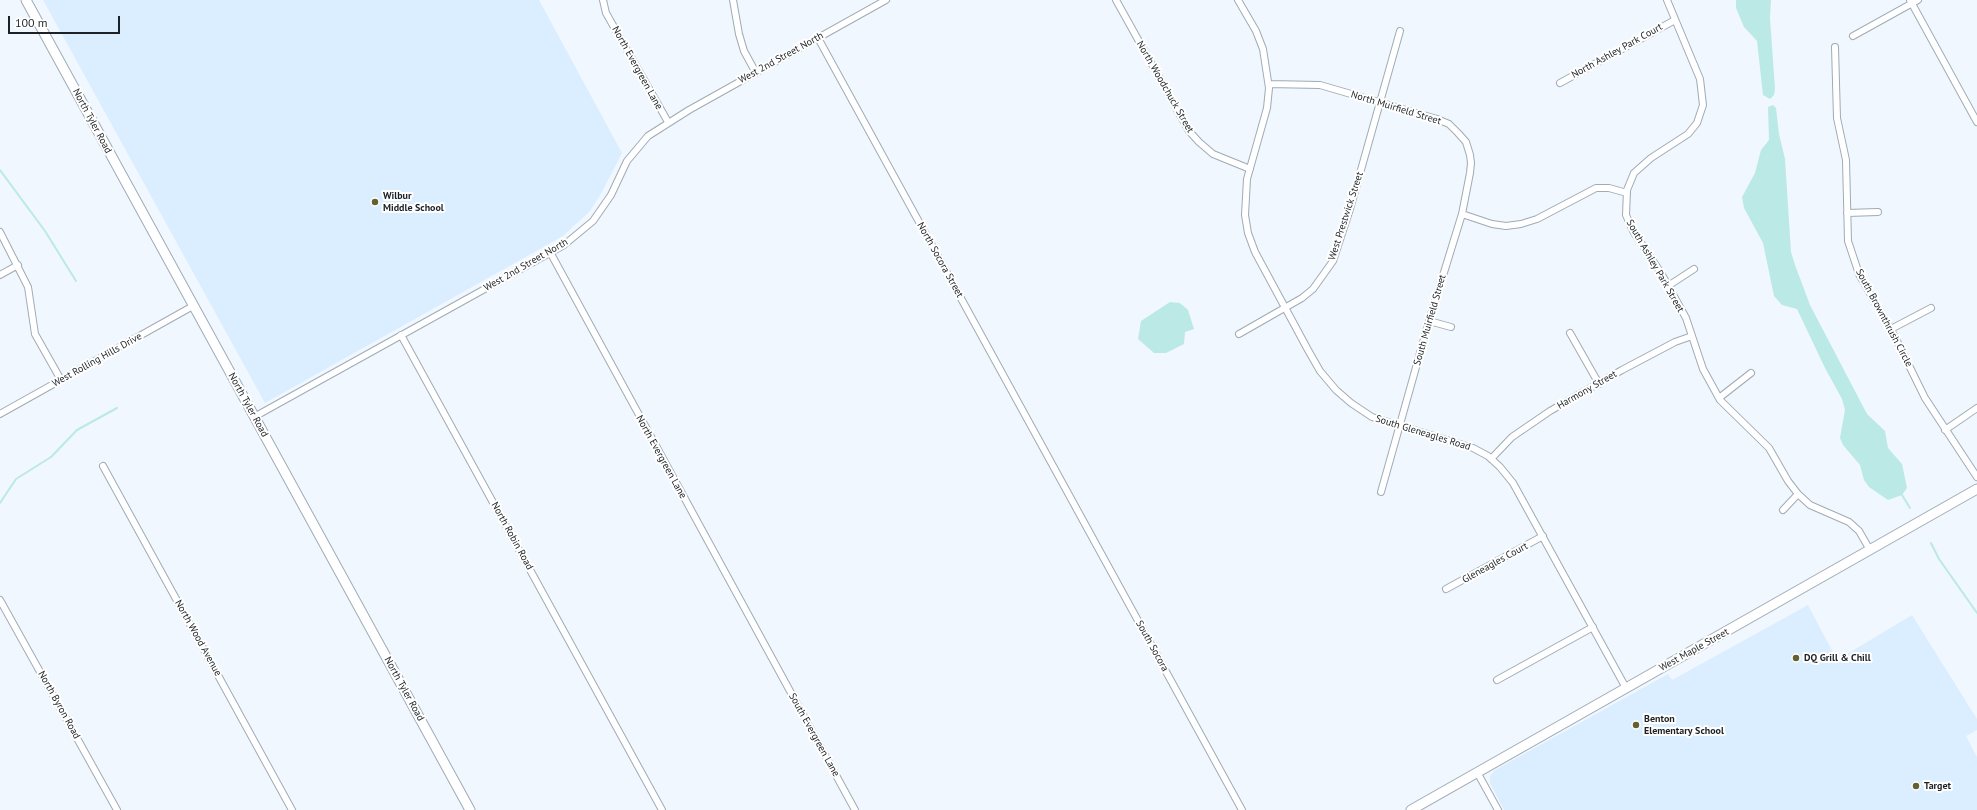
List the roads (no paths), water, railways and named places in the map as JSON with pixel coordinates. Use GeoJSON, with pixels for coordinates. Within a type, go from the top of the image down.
{"type":"FeatureCollection","features":[{"type":"Feature","properties":{"kind":"main road","name":"North Tyler Road"},"geometry":{"type":"LineString","coordinates":[[26,0],[470,810]]}},
{"type":"Feature","properties":{"kind":"main road","name":"West Maple Street"},"geometry":{"type":"LineString","coordinates":[[1411,810],[1977,489]]}},
{"type":"Feature","properties":{"kind":"street","name":"North Evergreen Lane"},"geometry":{"type":"LineString","coordinates":[[603,0],[606,13],[668,122]]}},
{"type":"Feature","properties":{"kind":"street"},"geometry":{"type":"LineString","coordinates":[[733,0],[739,34],[744,51],[756,72]]}},
{"type":"Feature","properties":{"kind":"street","name":"West 2nd Street North"},"geometry":{"type":"LineString","coordinates":[[254,417],[564,244],[593,221],[611,195],[627,161],[636,148],[648,136],[668,122],[886,0]]}},
{"type":"Feature","properties":{"kind":"street","name":"North Woodchuck Street"},"geometry":{"type":"LineString","coordinates":[[1116,0],[1189,131],[1199,142],[1214,154],[1250,169]]}},
{"type":"Feature","properties":{"kind":"street","name":"South Gleneagles Road"},"geometry":{"type":"LineString","coordinates":[[1238,0],[1256,31],[1263,49],[1269,84],[1267,108],[1244,197],[1244,215],[1248,233],[1255,252],[1320,371],[1336,390],[1351,403],[1372,417],[1473,448],[1491,459],[1513,483],[1626,688]]}},
{"type":"Feature","properties":{"kind":"street"},"geometry":{"type":"LineString","coordinates":[[1667,0],[1675,20]]}},
{"type":"Feature","properties":{"kind":"street"},"geometry":{"type":"LineString","coordinates":[[1853,36],[1911,2],[1918,0]]}},
{"type":"Feature","properties":{"kind":"street"},"geometry":{"type":"LineString","coordinates":[[1911,2],[1977,122]]}},
{"type":"Feature","properties":{"kind":"street","name":"North Ashley Park Court"},"geometry":{"type":"LineString","coordinates":[[1560,83],[1675,20]]}},
{"type":"Feature","properties":{"kind":"street","name":"South Ashley Park Street"},"geometry":{"type":"LineString","coordinates":[[1675,20],[1700,79],[1703,93],[1703,108],[1697,123],[1688,134],[1641,165],[1634,173],[1627,193],[1626,216],[1686,318],[1703,369],[1719,398],[1769,448],[1788,482],[1798,494],[1810,505],[1849,522],[1859,531],[1870,550]]}},
{"type":"Feature","properties":{"kind":"street","name":"West Prestwick Street"},"geometry":{"type":"LineString","coordinates":[[1240,334],[1302,298],[1313,289],[1333,261],[1350,209],[1400,31]]}},
{"type":"Feature","properties":{"kind":"street","name":"North Socora Street"},"geometry":{"type":"LineString","coordinates":[[818,38],[1062,483]]}},
{"type":"Feature","properties":{"kind":"street","name":"South Brownthrush Circle"},"geometry":{"type":"LineString","coordinates":[[1835,47],[1837,118],[1846,160],[1848,241],[1859,274],[1890,329],[1925,398],[1977,477]]}},
{"type":"Feature","properties":{"kind":"street","name":"North Muirfield Street"},"geometry":{"type":"LineString","coordinates":[[1269,84],[1320,85],[1428,116],[1449,124],[1466,142],[1471,163],[1462,214]]}},
{"type":"Feature","properties":{"kind":"street"},"geometry":{"type":"LineString","coordinates":[[1462,214],[1492,224],[1506,226],[1537,219],[1596,188],[1609,188],[1627,193]]}},
{"type":"Feature","properties":{"kind":"street"},"geometry":{"type":"LineString","coordinates":[[1847,213],[1878,212]]}},
{"type":"Feature","properties":{"kind":"street","name":"South Muirfield Street"},"geometry":{"type":"LineString","coordinates":[[1381,492],[1429,321],[1462,214]]}},
{"type":"Feature","properties":{"kind":"street"},"geometry":{"type":"LineString","coordinates":[[0,232],[28,286],[35,334],[61,380]]}},
{"type":"Feature","properties":{"kind":"street","name":"North Evergreen Lane"},"geometry":{"type":"LineString","coordinates":[[550,252],[773,661]]}},
{"type":"Feature","properties":{"kind":"street"},"geometry":{"type":"LineString","coordinates":[[0,275],[18,265]]}},
{"type":"Feature","properties":{"kind":"street"},"geometry":{"type":"LineString","coordinates":[[1668,286],[1694,269]]}},
{"type":"Feature","properties":{"kind":"street","name":"West Rolling Hills Drive"},"geometry":{"type":"LineString","coordinates":[[0,414],[193,306]]}},
{"type":"Feature","properties":{"kind":"street"},"geometry":{"type":"LineString","coordinates":[[1890,329],[1931,308]]}},
{"type":"Feature","properties":{"kind":"street"},"geometry":{"type":"LineString","coordinates":[[1429,321],[1451,327]]}},
{"type":"Feature","properties":{"kind":"street"},"geometry":{"type":"LineString","coordinates":[[1570,333],[1598,384]]}},
{"type":"Feature","properties":{"kind":"street","name":"North Robin Road"},"geometry":{"type":"LineString","coordinates":[[401,335],[662,810]]}},
{"type":"Feature","properties":{"kind":"street","name":"Harmony Street"},"geometry":{"type":"LineString","coordinates":[[1491,459],[1512,437],[1528,424],[1675,342],[1692,336]]}},
{"type":"Feature","properties":{"kind":"street"},"geometry":{"type":"LineString","coordinates":[[1719,398],[1751,373]]}},
{"type":"Feature","properties":{"kind":"street"},"geometry":{"type":"LineString","coordinates":[[1945,430],[1977,408]]}},
{"type":"Feature","properties":{"kind":"street","name":"North Wood Avenue"},"geometry":{"type":"LineString","coordinates":[[103,466],[292,810]]}},
{"type":"Feature","properties":{"kind":"street","name":"South Socora"},"geometry":{"type":"LineString","coordinates":[[1062,483],[1242,810]]}},
{"type":"Feature","properties":{"kind":"street"},"geometry":{"type":"LineString","coordinates":[[1784,510],[1798,494]]}},
{"type":"Feature","properties":{"kind":"street","name":"Gleneagles Court"},"geometry":{"type":"LineString","coordinates":[[1446,589],[1543,536]]}},
{"type":"Feature","properties":{"kind":"street","name":"North Byron Road"},"geometry":{"type":"LineString","coordinates":[[0,600],[117,810]]}},
{"type":"Feature","properties":{"kind":"street"},"geometry":{"type":"LineString","coordinates":[[1497,680],[1593,627]]}},
{"type":"Feature","properties":{"kind":"street","name":"South Evergreen Lane"},"geometry":{"type":"LineString","coordinates":[[773,661],[855,810]]}},
{"type":"Feature","properties":{"kind":"street"},"geometry":{"type":"LineString","coordinates":[[1477,772],[1498,810]]}},
{"type":"Feature","properties":{"kind":"waterway"},"geometry":{"type":"LineString","coordinates":[[0,170],[45,231],[76,281]]}},
{"type":"Feature","properties":{"kind":"waterway"},"geometry":{"type":"LineString","coordinates":[[0,503],[16,479],[51,457],[77,430],[117,408]]}},
{"type":"Feature","properties":{"kind":"waterway"},"geometry":{"type":"LineString","coordinates":[[1902,495],[1910,508]]}},
{"type":"Feature","properties":{"kind":"waterway"},"geometry":{"type":"LineString","coordinates":[[1931,543],[1939,559],[1977,613]]}},
{"type":"Feature","properties":{"kind":"place","name":"Wilbur Middle School"},"geometry":{"type":"Point","coordinates":[375,202]}},
{"type":"Feature","properties":{"kind":"place","name":"DQ Grill & Chill"},"geometry":{"type":"Point","coordinates":[1796,658]}},
{"type":"Feature","properties":{"kind":"place","name":"Benton Elementary School"},"geometry":{"type":"Point","coordinates":[1636,725]}},
{"type":"Feature","properties":{"kind":"place","name":"Target"},"geometry":{"type":"Point","coordinates":[1916,786]}}]}
